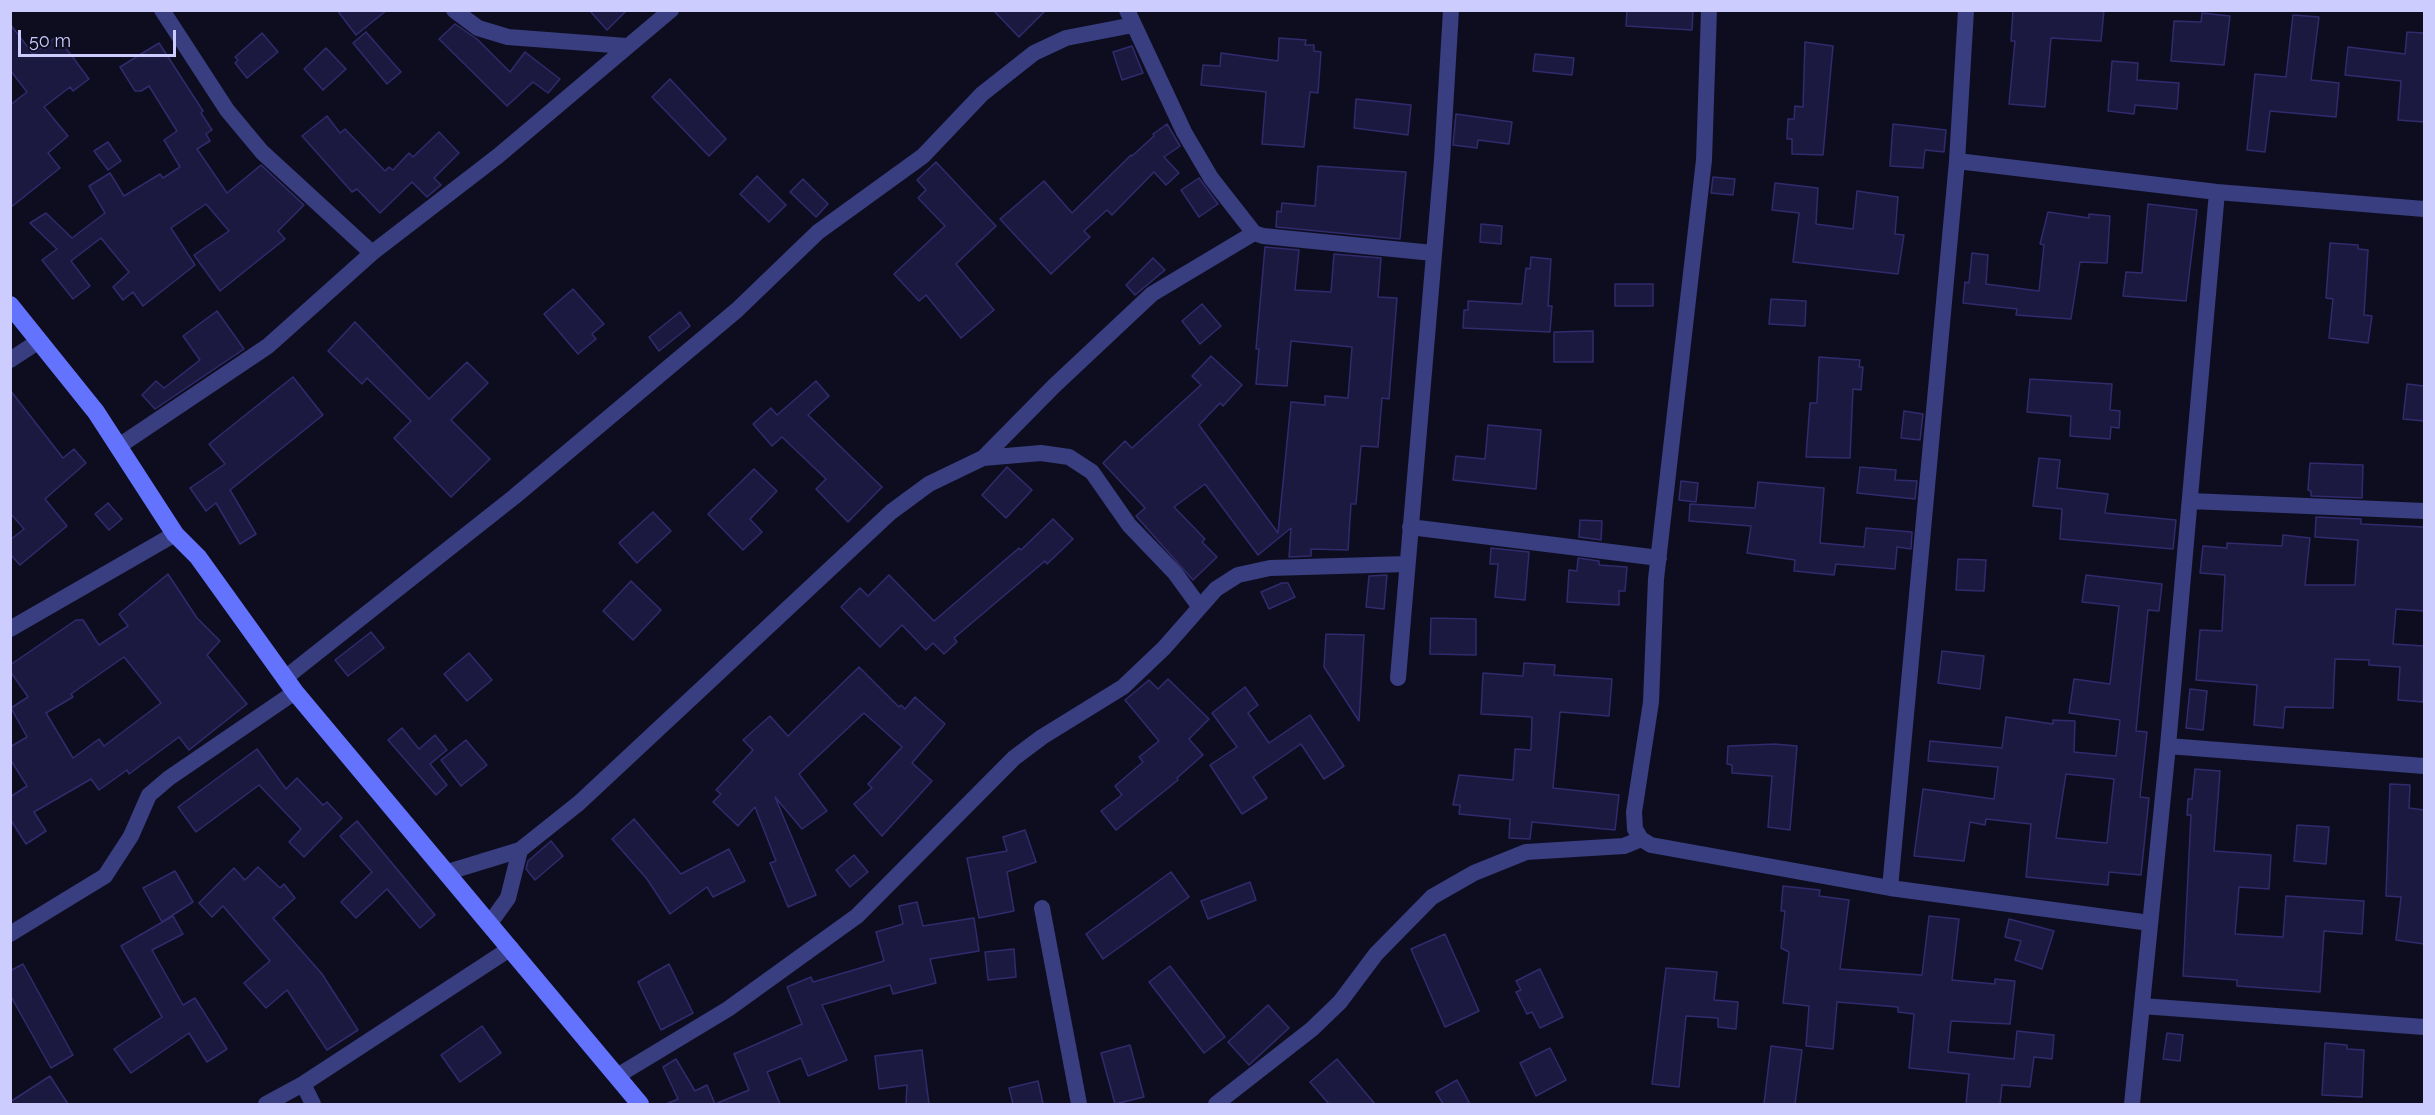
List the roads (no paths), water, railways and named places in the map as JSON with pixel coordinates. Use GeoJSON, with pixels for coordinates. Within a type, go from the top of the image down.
{"type":"FeatureCollection","features":[{"type":"Feature","properties":{"kind":"street"},"geometry":{"type":"LineString","coordinates":[[162,10],[227,110],[262,152],[372,253]]}},
{"type":"Feature","properties":{"kind":"street"},"geometry":{"type":"LineString","coordinates":[[454,10],[478,28],[508,37],[626,46]]}},
{"type":"Feature","properties":{"kind":"street"},"geometry":{"type":"LineString","coordinates":[[119,446],[268,346],[372,253],[498,156],[671,10]]}},
{"type":"Feature","properties":{"kind":"street"},"geometry":{"type":"LineString","coordinates":[[1398,678],[1451,10]]}},
{"type":"Feature","properties":{"kind":"street"},"geometry":{"type":"LineString","coordinates":[[1709,10],[1704,160],[1659,558],[1651,702],[1634,812],[1635,829],[1641,839],[1651,845],[1890,888],[2150,923]]}},
{"type":"Feature","properties":{"kind":"street"},"geometry":{"type":"LineString","coordinates":[[1890,888],[1957,161],[1966,10]]}},
{"type":"Feature","properties":{"kind":"street"},"geometry":{"type":"LineString","coordinates":[[10,934],[105,876],[131,836],[149,795],[290,685],[737,310],[818,232],[923,156],[982,94],[1034,53],[1066,38],[1130,18],[1185,132],[1206,168],[1254,233],[1263,236],[1433,253]]}},
{"type":"Feature","properties":{"kind":"street"},"geometry":{"type":"LineString","coordinates":[[1957,161],[2217,192],[2424,209]]}},
{"type":"Feature","properties":{"kind":"street"},"geometry":{"type":"LineString","coordinates":[[2132,1104],[2168,746],[2217,192]]}},
{"type":"Feature","properties":{"kind":"street"},"geometry":{"type":"LineString","coordinates":[[448,872],[520,850],[579,803],[891,512],[929,484],[983,458],[1054,386],[1152,294],[1254,233]]}},
{"type":"Feature","properties":{"kind":"street"},"geometry":{"type":"LineString","coordinates":[[10,305],[119,446],[175,534],[198,557],[290,685],[640,1104]]}},
{"type":"Feature","properties":{"kind":"street"},"geometry":{"type":"LineString","coordinates":[[10,360],[39,341]]}},
{"type":"Feature","properties":{"kind":"street"},"geometry":{"type":"LineString","coordinates":[[983,458],[1041,453],[1069,457],[1092,472],[1129,525],[1174,573],[1199,606]]}},
{"type":"Feature","properties":{"kind":"street"},"geometry":{"type":"LineString","coordinates":[[2190,501],[2424,511]]}},
{"type":"Feature","properties":{"kind":"street"},"geometry":{"type":"LineString","coordinates":[[1410,527],[1659,558]]}},
{"type":"Feature","properties":{"kind":"street"},"geometry":{"type":"LineString","coordinates":[[10,629],[175,534]]}},
{"type":"Feature","properties":{"kind":"street"},"geometry":{"type":"LineString","coordinates":[[617,1076],[728,1009],[857,916],[1014,758],[1042,736],[1123,687],[1164,648],[1199,606],[1216,590],[1238,575],[1270,568],[1407,564]]}},
{"type":"Feature","properties":{"kind":"street"},"geometry":{"type":"LineString","coordinates":[[2168,746],[2424,766]]}},
{"type":"Feature","properties":{"kind":"street"},"geometry":{"type":"LineString","coordinates":[[1216,1104],[1312,1029],[1340,1002],[1376,954],[1407,920],[1439,892],[1474,873],[1526,852],[1624,846],[1641,839]]}},
{"type":"Feature","properties":{"kind":"street"},"geometry":{"type":"LineString","coordinates":[[490,923],[508,898],[520,850]]}},
{"type":"Feature","properties":{"kind":"street"},"geometry":{"type":"LineString","coordinates":[[1042,908],[1079,1104]]}},
{"type":"Feature","properties":{"kind":"street"},"geometry":{"type":"LineString","coordinates":[[266,1104],[303,1084],[511,948]]}},
{"type":"Feature","properties":{"kind":"street"},"geometry":{"type":"LineString","coordinates":[[2142,1006],[2424,1028]]}},
{"type":"Feature","properties":{"kind":"street"},"geometry":{"type":"LineString","coordinates":[[303,1084],[313,1104]]}}]}
